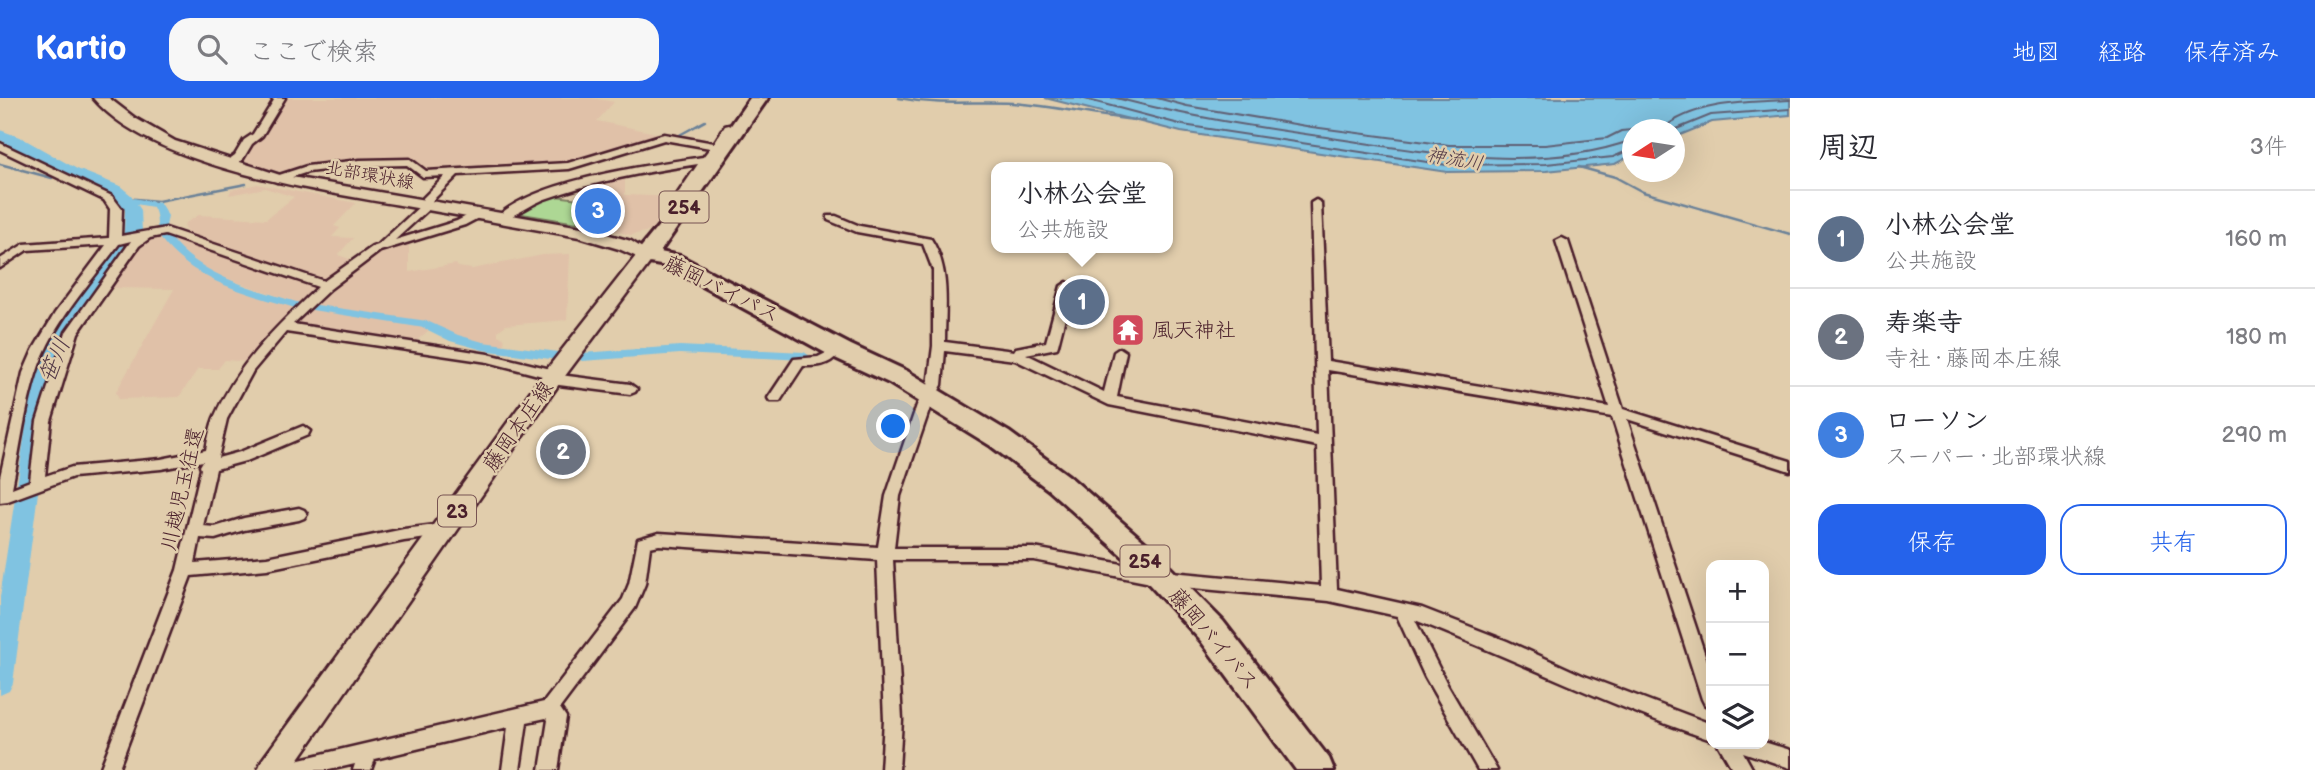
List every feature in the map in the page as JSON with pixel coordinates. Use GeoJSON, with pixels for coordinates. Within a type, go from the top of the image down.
{"type":"FeatureCollection","features":[{"type":"Feature","properties":{"kind":"highway","name":"254"},"geometry":{"type":"LineString","coordinates":[[646,256],[681,211],[737,124],[759,98]]}},
{"type":"Feature","properties":{"kind":"highway","name":"藤岡バイパス"},"geometry":{"type":"LineString","coordinates":[[646,256],[662,270],[832,354],[930,397]]}},
{"type":"Feature","properties":{"kind":"highway","name":"藤岡バイパス"},"geometry":{"type":"LineString","coordinates":[[646,256],[671,261],[842,351],[898,377],[1000,439],[1059,483],[1124,540],[1212,631],[1317,770]]}},
{"type":"Feature","properties":{"kind":"main road","name":"藤岡本庄線"},"geometry":{"type":"LineString","coordinates":[[272,770],[553,376],[646,256]]}},
{"type":"Feature","properties":{"kind":"street","name":"北部環状線"},"geometry":{"type":"LineString","coordinates":[[100,98],[130,121],[170,144],[228,165],[277,179],[594,235],[630,247],[646,256]]}},
{"type":"Feature","properties":{"kind":"street"},"geometry":{"type":"LineString","coordinates":[[228,165],[239,157],[248,142],[257,136],[280,98],[276,98]]}},
{"type":"Feature","properties":{"kind":"street"},"geometry":{"type":"LineString","coordinates":[[681,211],[677,202],[715,146],[737,124]]}},
{"type":"Feature","properties":{"kind":"street"},"geometry":{"type":"LineString","coordinates":[[277,179],[295,171],[372,162],[410,162],[423,174],[569,166],[664,137],[715,146]]}},
{"type":"Feature","properties":{"kind":"street"},"geometry":{"type":"LineString","coordinates":[[0,146],[108,198],[116,209],[115,241],[74,294],[38,350],[30,373],[3,497],[72,472],[244,456],[303,431]]}},
{"type":"Feature","properties":{"kind":"street"},"geometry":{"type":"LineString","coordinates":[[501,219],[521,204],[569,187],[705,160]]}},
{"type":"Feature","properties":{"kind":"street"},"geometry":{"type":"LineString","coordinates":[[376,249],[426,206],[427,200],[454,173]]}},
{"type":"Feature","properties":{"kind":"street"},"geometry":{"type":"LineString","coordinates":[[1316,203],[1329,594]]}},
{"type":"Feature","properties":{"kind":"street","name":"川越児玉往還"},"geometry":{"type":"LineString","coordinates":[[109,770],[184,570],[220,419],[248,368],[283,327],[326,286],[376,249],[461,223],[478,215]]}},
{"type":"Feature","properties":{"kind":"street"},"geometry":{"type":"LineString","coordinates":[[832,218],[856,229],[927,241],[933,250],[939,270],[939,346],[935,385],[924,405],[893,496],[885,554],[893,720],[890,770]]}},
{"type":"Feature","properties":{"kind":"street"},"geometry":{"type":"LineString","coordinates":[[0,264],[24,247],[115,241],[166,231],[326,286]]}},
{"type":"Feature","properties":{"kind":"street"},"geometry":{"type":"LineString","coordinates":[[37,485],[44,421],[72,332],[142,236]]}},
{"type":"Feature","properties":{"kind":"street"},"geometry":{"type":"LineString","coordinates":[[1562,241],[1707,686]]}},
{"type":"Feature","properties":{"kind":"street"},"geometry":{"type":"LineString","coordinates":[[1018,356],[1021,351],[1052,345],[1067,286]]}},
{"type":"Feature","properties":{"kind":"street"},"geometry":{"type":"LineString","coordinates":[[283,327],[488,358],[553,376],[630,389]]}},
{"type":"Feature","properties":{"kind":"street"},"geometry":{"type":"LineString","coordinates":[[939,346],[1018,356],[1110,400],[1324,442]]}},
{"type":"Feature","properties":{"kind":"street"},"geometry":{"type":"LineString","coordinates":[[1110,400],[1120,352]]}},
{"type":"Feature","properties":{"kind":"street"},"geometry":{"type":"LineString","coordinates":[[775,398],[799,362],[821,361],[832,354]]}},
{"type":"Feature","properties":{"kind":"street"},"geometry":{"type":"LineString","coordinates":[[1321,364],[1638,418],[1790,466]]}},
{"type":"Feature","properties":{"kind":"street"},"geometry":{"type":"LineString","coordinates":[[194,532],[215,533],[244,524],[299,514]]}},
{"type":"Feature","properties":{"kind":"street"},"geometry":{"type":"LineString","coordinates":[[184,570],[267,563],[404,535],[443,530]]}},
{"type":"Feature","properties":{"kind":"street"},"geometry":{"type":"LineString","coordinates":[[292,770],[365,761],[549,709],[629,603],[638,584],[643,543],[659,539],[885,554],[1034,554],[1161,578],[1329,594],[1402,609],[1502,646],[1576,681],[1706,730]]}},
{"type":"Feature","properties":{"kind":"street"},"geometry":{"type":"LineString","coordinates":[[1402,609],[1417,646],[1452,712],[1488,770]]}},
{"type":"Feature","properties":{"kind":"street"},"geometry":{"type":"LineString","coordinates":[[549,709],[556,717],[549,770]]}},
{"type":"Feature","properties":{"kind":"street"},"geometry":{"type":"LineString","coordinates":[[511,770],[519,716]]}},
{"type":"Feature","properties":{"kind":"street"},"geometry":{"type":"LineString","coordinates":[[1730,749],[1744,770]]}},
{"type":"Feature","properties":{"kind":"street"},"geometry":{"type":"LineString","coordinates":[[1759,749],[1790,759]]}},
{"type":"Feature","properties":{"kind":"shaded area"},"geometry":{"type":"Polygon","coordinates":[[[282,98],[592,98],[614,102],[597,121],[661,134],[657,139],[577,163],[427,172],[410,159],[388,159],[305,167],[285,173],[238,161],[282,98]]]}},
{"type":"Feature","properties":{"kind":"shaded area"},"geometry":{"type":"Polygon","coordinates":[[[625,178],[625,195],[677,197],[650,231],[631,235],[581,223],[594,197],[595,184],[625,178]]]}},
{"type":"Feature","properties":{"kind":"shaded area"},"geometry":{"type":"Polygon","coordinates":[[[257,184],[356,203],[334,226],[340,228],[332,237],[353,238],[338,255],[356,261],[323,280],[187,233],[184,224],[199,215],[266,219],[294,197],[265,188],[229,195],[231,190],[257,184]]]}},
{"type":"Feature","properties":{"kind":"shaded area"},"geometry":{"type":"Polygon","coordinates":[[[161,234],[179,256],[206,275],[299,307],[250,362],[225,360],[218,369],[198,369],[179,397],[119,399],[116,392],[174,289],[109,288],[135,249],[148,237],[161,234]]]}},
{"type":"Feature","properties":{"kind":"shaded area"},"geometry":{"type":"Polygon","coordinates":[[[169,238],[314,288],[314,292],[301,304],[210,273],[171,243],[169,238]]]}},
{"type":"Feature","properties":{"kind":"shaded area"},"geometry":{"type":"Polygon","coordinates":[[[409,242],[409,272],[456,264],[458,267],[472,269],[543,255],[570,254],[567,320],[506,325],[498,331],[498,335],[505,339],[503,347],[457,337],[426,323],[311,305],[382,248],[409,242]]]}},
{"type":"Feature","properties":{"kind":"shaded area"},"geometry":{"type":"Polygon","coordinates":[[[307,308],[426,326],[430,329],[412,345],[295,325],[295,320],[307,308]]]}},
{"type":"Feature","properties":{"kind":"green space"},"geometry":{"type":"Polygon","coordinates":[[[548,195],[587,200],[577,223],[522,214],[527,204],[548,195]]]}},
{"type":"Feature","properties":{"kind":"water","name":"神流川"},"geometry":{"type":"Polygon","coordinates":[[[1045,98],[1790,98],[1790,115],[1712,122],[1685,133],[1685,119],[1622,119],[1622,160],[1615,164],[1546,171],[1447,172],[1181,132],[1045,98]]]}},
{"type":"Feature","properties":{"kind":"waterway"},"geometry":{"type":"LineString","coordinates":[[899,98],[942,103],[1029,104],[1145,121]]}},
{"type":"Feature","properties":{"kind":"waterway"},"geometry":{"type":"LineString","coordinates":[[676,137],[705,121]]}},
{"type":"Feature","properties":{"kind":"waterway","name":"笹川"},"geometry":{"type":"LineString","coordinates":[[0,135],[17,141],[71,172],[114,189],[125,198],[133,210],[133,232],[61,338],[42,386],[0,683]]}},
{"type":"Feature","properties":{"kind":"waterway"},"geometry":{"type":"LineString","coordinates":[[568,169],[663,141]]}},
{"type":"Feature","properties":{"kind":"waterway"},"geometry":{"type":"LineString","coordinates":[[0,164],[52,178]]}},
{"type":"Feature","properties":{"kind":"waterway"},"geometry":{"type":"LineString","coordinates":[[390,165],[411,166]]}},
{"type":"Feature","properties":{"kind":"waterway"},"geometry":{"type":"LineString","coordinates":[[303,173],[358,166]]}},
{"type":"Feature","properties":{"kind":"waterway"},"geometry":{"type":"LineString","coordinates":[[1579,167],[1615,177],[1643,192],[1790,234]]}},
{"type":"Feature","properties":{"kind":"waterway"},"geometry":{"type":"LineString","coordinates":[[456,176],[515,172]]}},
{"type":"Feature","properties":{"kind":"waterway"},"geometry":{"type":"LineString","coordinates":[[421,175],[448,176]]}},
{"type":"Feature","properties":{"kind":"waterway"},"geometry":{"type":"LineString","coordinates":[[125,198],[158,201],[246,184]]}},
{"type":"Feature","properties":{"kind":"waterway"},"geometry":{"type":"LineString","coordinates":[[127,200],[157,205],[163,216],[162,229]]}},
{"type":"Feature","properties":{"kind":"waterway"},"geometry":{"type":"LineString","coordinates":[[163,235],[173,249],[205,272],[299,306]]}},
{"type":"Feature","properties":{"kind":"waterway"},"geometry":{"type":"LineString","coordinates":[[310,307],[427,325],[454,338],[483,346],[558,356]]}},
{"type":"Feature","properties":{"kind":"waterway"},"geometry":{"type":"LineString","coordinates":[[582,357],[680,350],[804,356]]}},
{"type":"Feature","properties":{"kind":"place","name":"ローソン"},"geometry":{"type":"Point","coordinates":[598,211]}},
{"type":"Feature","properties":{"kind":"place","name":"小林公会堂"},"geometry":{"type":"Point","coordinates":[1082,302]}},
{"type":"Feature","properties":{"kind":"place","name":"風天神社"},"geometry":{"type":"Point","coordinates":[1128,330]}},
{"type":"Feature","properties":{"kind":"place","name":"寿楽寺"},"geometry":{"type":"Point","coordinates":[563,452]}}]}
